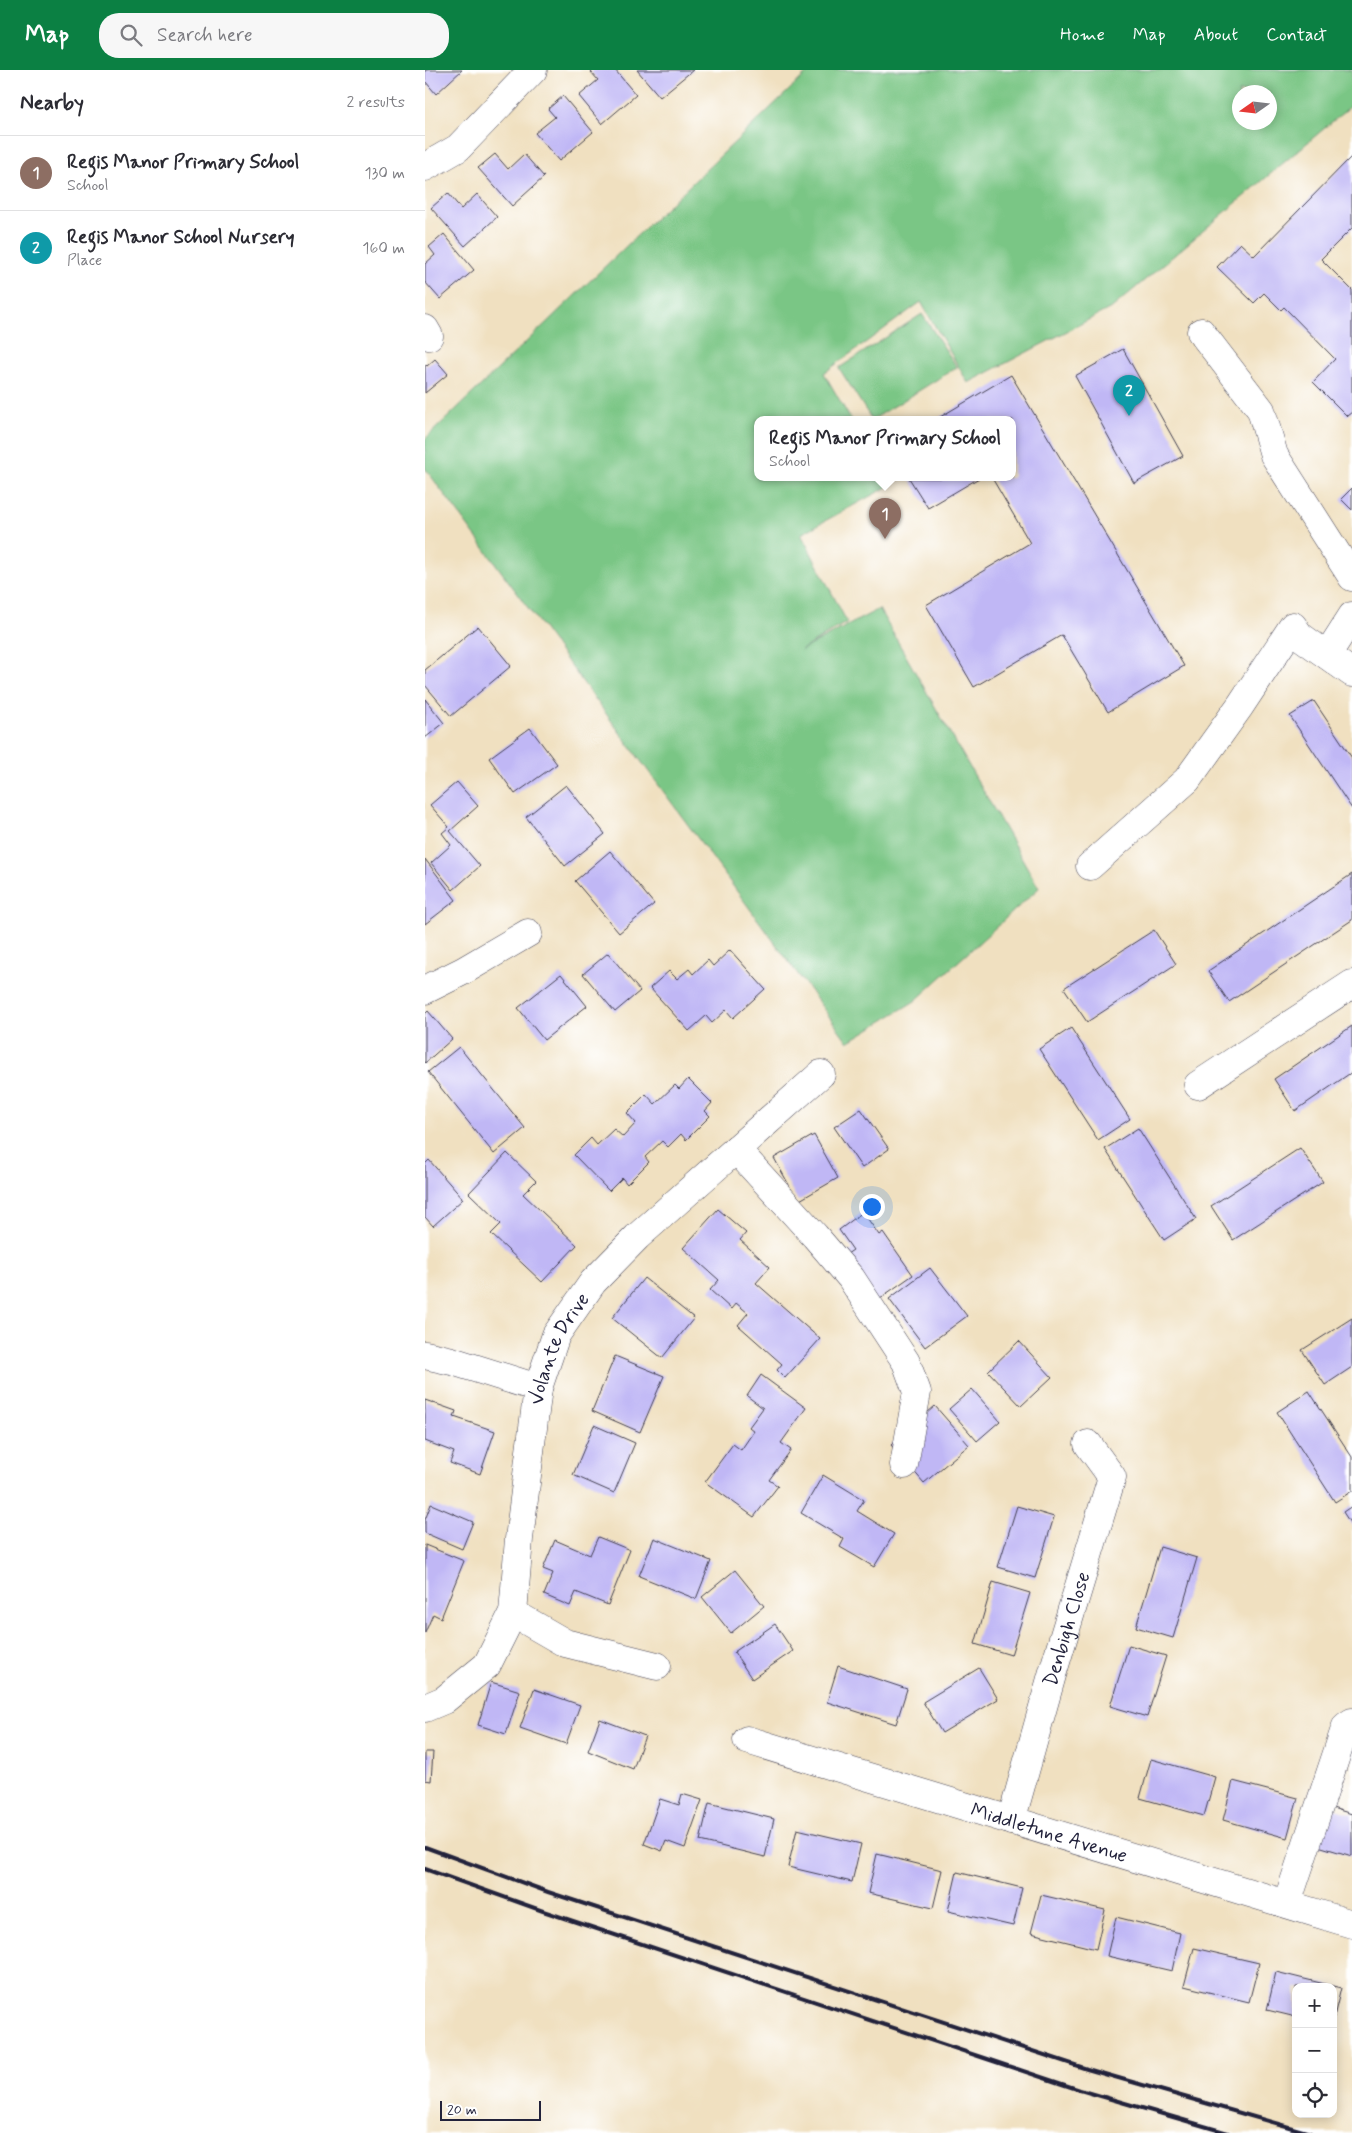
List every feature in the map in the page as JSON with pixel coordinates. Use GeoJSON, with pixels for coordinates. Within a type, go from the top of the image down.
{"type":"FeatureCollection","features":[{"type":"Feature","properties":{"kind":"street"},"geometry":{"type":"LineString","coordinates":[[425,167],[458,148],[533,70]]}},
{"type":"Feature","properties":{"kind":"street"},"geometry":{"type":"LineString","coordinates":[[1201,332],[1261,410],[1274,455],[1352,577]]}},
{"type":"Feature","properties":{"kind":"street"},"geometry":{"type":"LineString","coordinates":[[1327,655],[1352,616]]}},
{"type":"Feature","properties":{"kind":"street"},"geometry":{"type":"LineString","coordinates":[[1090,866],[1187,780],[1240,706],[1293,626],[1300,636],[1351,673]]}},
{"type":"Feature","properties":{"kind":"street"},"geometry":{"type":"LineString","coordinates":[[425,990],[463,971],[528,933]]}},
{"type":"Feature","properties":{"kind":"street"},"geometry":{"type":"LineString","coordinates":[[1198,1085],[1352,984]]}},
{"type":"Feature","properties":{"kind":"street","name":"Volante Drive"},"geometry":{"type":"LineString","coordinates":[[425,1708],[444,1700],[487,1665],[513,1613],[519,1538],[538,1388],[556,1335],[593,1282],[637,1237],[821,1074]]}},
{"type":"Feature","properties":{"kind":"street"},"geometry":{"type":"LineString","coordinates":[[736,1149],[851,1278],[906,1362],[916,1385],[904,1465]]}},
{"type":"Feature","properties":{"kind":"street"},"geometry":{"type":"LineString","coordinates":[[425,1355],[452,1361],[538,1388]]}},
{"type":"Feature","properties":{"kind":"street","name":"Denbigh Close"},"geometry":{"type":"LineString","coordinates":[[1011,1821],[1055,1666],[1112,1478],[1088,1444]]}},
{"type":"Feature","properties":{"kind":"street"},"geometry":{"type":"LineString","coordinates":[[513,1613],[565,1643],[657,1666]]}},
{"type":"Feature","properties":{"kind":"street"},"geometry":{"type":"LineString","coordinates":[[1287,1903],[1346,1726],[1352,1722]]}},
{"type":"Feature","properties":{"kind":"street","name":"Middletune Avenue"},"geometry":{"type":"LineString","coordinates":[[747,1740],[1352,1924]]}},
{"type":"Feature","properties":{"kind":"green space"},"geometry":{"type":"Polygon","coordinates":[[[810,70],[1352,70],[1352,105],[1113,307],[968,383],[921,302],[824,373],[849,416],[754,416],[754,481],[886,481],[889,486],[801,534],[847,622],[801,650],[879,609],[1039,888],[915,1001],[848,1042],[425,468],[425,439],[810,70]]]}},
{"type":"Feature","properties":{"kind":"green space"},"geometry":{"type":"Polygon","coordinates":[[[922,314],[957,367],[878,416],[869,416],[839,368],[922,314]]]}},
{"type":"Feature","properties":{"kind":"building"},"geometry":{"type":"Polygon","coordinates":[[[425,70],[462,70],[436,94],[425,81],[425,70]]]}},
{"type":"Feature","properties":{"kind":"building"},"geometry":{"type":"Polygon","coordinates":[[[593,70],[615,70],[636,95],[602,124],[579,96],[598,80],[591,72],[593,70]]]}},
{"type":"Feature","properties":{"kind":"building"},"geometry":{"type":"Polygon","coordinates":[[[637,70],[693,70],[660,97],[637,70]]]}},
{"type":"Feature","properties":{"kind":"building"},"geometry":{"type":"Polygon","coordinates":[[[563,96],[593,132],[559,161],[535,133],[555,117],[548,109],[563,96]]]}},
{"type":"Feature","properties":{"kind":"building"},"geometry":{"type":"Polygon","coordinates":[[[495,154],[508,169],[524,154],[544,177],[512,206],[478,168],[495,154]]]}},
{"type":"Feature","properties":{"kind":"building"},"geometry":{"type":"Polygon","coordinates":[[[1352,156],[1352,228],[1321,259],[1352,290],[1352,412],[1347,416],[1313,382],[1335,359],[1284,307],[1281,310],[1264,293],[1254,303],[1217,267],[1240,243],[1254,256],[1352,156]]]}},
{"type":"Feature","properties":{"kind":"building"},"geometry":{"type":"Polygon","coordinates":[[[448,193],[461,209],[477,194],[497,217],[465,246],[431,208],[448,193]]]}},
{"type":"Feature","properties":{"kind":"building"},"geometry":{"type":"Polygon","coordinates":[[[444,234],[474,270],[440,299],[425,282],[425,264],[435,255],[429,247],[444,234]]]}},
{"type":"Feature","properties":{"kind":"building"},"geometry":{"type":"Polygon","coordinates":[[[1123,349],[1183,456],[1134,483],[1075,376],[1123,349]]]}},
{"type":"Feature","properties":{"kind":"building"},"geometry":{"type":"Polygon","coordinates":[[[435,359],[448,374],[425,393],[425,364],[427,366],[435,359]]]}},
{"type":"Feature","properties":{"kind":"building"},"geometry":{"type":"Polygon","coordinates":[[[1011,375],[1184,666],[1108,712],[1062,635],[974,687],[926,605],[1030,543],[994,481],[1016,481],[1016,416],[942,416],[1011,375]]]}},
{"type":"Feature","properties":{"kind":"building"},"geometry":{"type":"Polygon","coordinates":[[[911,481],[974,481],[928,508],[911,481]]]}},
{"type":"Feature","properties":{"kind":"building"},"geometry":{"type":"Polygon","coordinates":[[[1352,488],[1352,510],[1341,499],[1352,488]]]}},
{"type":"Feature","properties":{"kind":"building"},"geometry":{"type":"Polygon","coordinates":[[[478,626],[511,666],[451,716],[425,685],[425,670],[478,626]]]}},
{"type":"Feature","properties":{"kind":"building"},"geometry":{"type":"Polygon","coordinates":[[[425,699],[444,723],[425,738],[425,699]]]}},
{"type":"Feature","properties":{"kind":"building"},"geometry":{"type":"Polygon","coordinates":[[[1314,701],[1352,758],[1352,809],[1290,716],[1314,701]]]}},
{"type":"Feature","properties":{"kind":"building"},"geometry":{"type":"Polygon","coordinates":[[[530,728],[557,764],[515,794],[489,758],[530,728]]]}},
{"type":"Feature","properties":{"kind":"building"},"geometry":{"type":"Polygon","coordinates":[[[457,782],[478,806],[450,831],[480,866],[453,890],[431,863],[451,845],[442,833],[449,827],[430,805],[457,782]]]}},
{"type":"Feature","properties":{"kind":"building"},"geometry":{"type":"Polygon","coordinates":[[[566,785],[605,834],[565,866],[526,817],[566,785]]]}},
{"type":"Feature","properties":{"kind":"building"},"geometry":{"type":"Polygon","coordinates":[[[610,851],[654,904],[619,933],[575,881],[610,851]]]}},
{"type":"Feature","properties":{"kind":"building"},"geometry":{"type":"Polygon","coordinates":[[[425,859],[456,900],[425,924],[425,859]]]}},
{"type":"Feature","properties":{"kind":"building"},"geometry":{"type":"Polygon","coordinates":[[[1352,874],[1352,920],[1229,1002],[1208,971],[1352,874]]]}},
{"type":"Feature","properties":{"kind":"building"},"geometry":{"type":"Polygon","coordinates":[[[1154,930],[1176,964],[1087,1022],[1064,988],[1154,930]]]}},
{"type":"Feature","properties":{"kind":"building"},"geometry":{"type":"Polygon","coordinates":[[[730,950],[765,989],[733,1018],[726,1010],[712,1023],[706,1016],[689,1031],[650,988],[669,971],[677,979],[689,969],[693,974],[708,960],[713,966],[730,950]]]}},
{"type":"Feature","properties":{"kind":"building"},"geometry":{"type":"Polygon","coordinates":[[[608,953],[640,991],[615,1012],[583,974],[608,953]]]}},
{"type":"Feature","properties":{"kind":"building"},"geometry":{"type":"Polygon","coordinates":[[[561,974],[587,1006],[544,1040],[518,1008],[561,974]]]}},
{"type":"Feature","properties":{"kind":"building"},"geometry":{"type":"Polygon","coordinates":[[[428,1011],[452,1039],[425,1063],[425,1014],[428,1011]]]}},
{"type":"Feature","properties":{"kind":"building"},"geometry":{"type":"Polygon","coordinates":[[[1352,1026],[1352,1072],[1295,1111],[1274,1079],[1352,1026]]]}},
{"type":"Feature","properties":{"kind":"building"},"geometry":{"type":"Polygon","coordinates":[[[1071,1028],[1130,1119],[1098,1140],[1039,1049],[1071,1028]]]}},
{"type":"Feature","properties":{"kind":"building"},"geometry":{"type":"Polygon","coordinates":[[[459,1047],[525,1128],[494,1154],[428,1072],[459,1047]]]}},
{"type":"Feature","properties":{"kind":"building"},"geometry":{"type":"Polygon","coordinates":[[[688,1079],[712,1103],[705,1111],[710,1116],[686,1140],[681,1134],[668,1147],[662,1141],[645,1157],[649,1162],[627,1184],[622,1178],[609,1191],[574,1155],[591,1138],[597,1145],[614,1129],[623,1137],[636,1123],[627,1113],[646,1094],[655,1104],[675,1085],[679,1089],[688,1079]]]}},
{"type":"Feature","properties":{"kind":"building"},"geometry":{"type":"Polygon","coordinates":[[[861,1109],[889,1149],[862,1168],[834,1127],[861,1109]]]}},
{"type":"Feature","properties":{"kind":"building"},"geometry":{"type":"Polygon","coordinates":[[[1138,1128],[1196,1219],[1164,1240],[1105,1149],[1138,1128]]]}},
{"type":"Feature","properties":{"kind":"building"},"geometry":{"type":"Polygon","coordinates":[[[814,1135],[838,1178],[798,1201],[774,1158],[814,1135]]]}},
{"type":"Feature","properties":{"kind":"building"},"geometry":{"type":"Polygon","coordinates":[[[1300,1148],[1323,1182],[1233,1240],[1211,1206],[1300,1148]]]}},
{"type":"Feature","properties":{"kind":"building"},"geometry":{"type":"Polygon","coordinates":[[[507,1153],[536,1181],[523,1194],[577,1245],[542,1282],[491,1234],[501,1224],[469,1193],[507,1153]]]}},
{"type":"Feature","properties":{"kind":"building"},"geometry":{"type":"Polygon","coordinates":[[[429,1160],[463,1199],[433,1226],[425,1217],[425,1164],[429,1160]]]}},
{"type":"Feature","properties":{"kind":"building"},"geometry":{"type":"Polygon","coordinates":[[[718,1209],[746,1233],[740,1240],[770,1267],[756,1283],[820,1339],[785,1378],[777,1370],[782,1364],[738,1325],[748,1313],[736,1303],[731,1309],[710,1290],[719,1280],[683,1248],[718,1209]]]}},
{"type":"Feature","properties":{"kind":"building"},"geometry":{"type":"Polygon","coordinates":[[[863,1212],[879,1235],[883,1232],[913,1275],[873,1303],[841,1258],[853,1250],[839,1230],[863,1212]]]}},
{"type":"Feature","properties":{"kind":"building"},"geometry":{"type":"Polygon","coordinates":[[[930,1268],[967,1316],[925,1347],[889,1299],[930,1268]]]}},
{"type":"Feature","properties":{"kind":"building"},"geometry":{"type":"Polygon","coordinates":[[[644,1278],[694,1318],[662,1358],[612,1318],[644,1278]]]}},
{"type":"Feature","properties":{"kind":"building"},"geometry":{"type":"Polygon","coordinates":[[[1352,1318],[1352,1367],[1325,1385],[1302,1350],[1352,1318]]]}},
{"type":"Feature","properties":{"kind":"building"},"geometry":{"type":"Polygon","coordinates":[[[1019,1341],[1052,1377],[1021,1406],[988,1371],[1019,1341]]]}},
{"type":"Feature","properties":{"kind":"building"},"geometry":{"type":"Polygon","coordinates":[[[615,1356],[664,1376],[640,1432],[592,1411],[615,1356]]]}},
{"type":"Feature","properties":{"kind":"building"},"geometry":{"type":"Polygon","coordinates":[[[761,1375],[806,1408],[781,1443],[791,1450],[769,1480],[778,1486],[754,1517],[705,1482],[733,1444],[741,1450],[754,1431],[749,1427],[763,1408],[747,1396],[761,1375]]]}},
{"type":"Feature","properties":{"kind":"building"},"geometry":{"type":"Polygon","coordinates":[[[972,1389],[1000,1421],[977,1441],[949,1409],[972,1389]]]}},
{"type":"Feature","properties":{"kind":"building"},"geometry":{"type":"Polygon","coordinates":[[[1309,1391],[1352,1457],[1352,1491],[1335,1502],[1277,1412],[1309,1391]]]}},
{"type":"Feature","properties":{"kind":"building"},"geometry":{"type":"Polygon","coordinates":[[[425,1400],[456,1411],[454,1417],[495,1431],[480,1474],[450,1463],[454,1452],[425,1441],[425,1400]]]}},
{"type":"Feature","properties":{"kind":"building"},"geometry":{"type":"Polygon","coordinates":[[[935,1406],[969,1445],[924,1483],[891,1445],[935,1406]]]}},
{"type":"Feature","properties":{"kind":"building"},"geometry":{"type":"Polygon","coordinates":[[[594,1425],[635,1443],[614,1493],[573,1475],[594,1425]]]}},
{"type":"Feature","properties":{"kind":"building"},"geometry":{"type":"Polygon","coordinates":[[[823,1475],[864,1500],[857,1511],[894,1534],[874,1567],[840,1547],[844,1539],[801,1513],[823,1475]]]}},
{"type":"Feature","properties":{"kind":"building"},"geometry":{"type":"Polygon","coordinates":[[[431,1504],[473,1522],[462,1549],[425,1533],[425,1520],[431,1504]]]}},
{"type":"Feature","properties":{"kind":"building"},"geometry":{"type":"Polygon","coordinates":[[[1017,1506],[1054,1517],[1035,1578],[998,1567],[1017,1506]]]}},
{"type":"Feature","properties":{"kind":"building"},"geometry":{"type":"Polygon","coordinates":[[[1352,1506],[1352,1526],[1343,1512],[1352,1506]]]}},
{"type":"Feature","properties":{"kind":"building"},"geometry":{"type":"Polygon","coordinates":[[[598,1537],[630,1550],[608,1605],[576,1592],[570,1606],[544,1595],[553,1573],[543,1569],[555,1540],[590,1555],[598,1537]]]}},
{"type":"Feature","properties":{"kind":"building"},"geometry":{"type":"Polygon","coordinates":[[[654,1538],[711,1561],[696,1599],[639,1576],[654,1538]]]}},
{"type":"Feature","properties":{"kind":"building"},"geometry":{"type":"Polygon","coordinates":[[[425,1545],[464,1561],[441,1618],[433,1614],[425,1633],[425,1545]]]}},
{"type":"Feature","properties":{"kind":"building"},"geometry":{"type":"Polygon","coordinates":[[[1160,1547],[1197,1558],[1173,1638],[1136,1627],[1160,1547]]]}},
{"type":"Feature","properties":{"kind":"building"},"geometry":{"type":"Polygon","coordinates":[[[735,1570],[764,1606],[731,1633],[702,1597],[735,1570]]]}},
{"type":"Feature","properties":{"kind":"building"},"geometry":{"type":"Polygon","coordinates":[[[993,1582],[1030,1593],[1011,1655],[975,1644],[993,1582]]]}},
{"type":"Feature","properties":{"kind":"building"},"geometry":{"type":"Polygon","coordinates":[[[775,1624],[793,1651],[752,1679],[734,1652],[775,1624]]]}},
{"type":"Feature","properties":{"kind":"building"},"geometry":{"type":"Polygon","coordinates":[[[1129,1645],[1166,1656],[1147,1717],[1110,1706],[1129,1645]]]}},
{"type":"Feature","properties":{"kind":"building"},"geometry":{"type":"Polygon","coordinates":[[[838,1666],[907,1689],[896,1724],[827,1702],[838,1666]]]}},
{"type":"Feature","properties":{"kind":"building"},"geometry":{"type":"Polygon","coordinates":[[[979,1668],[998,1699],[942,1733],[923,1702],[979,1668]]]}},
{"type":"Feature","properties":{"kind":"building"},"geometry":{"type":"Polygon","coordinates":[[[491,1682],[520,1691],[506,1734],[478,1725],[491,1682]]]}},
{"type":"Feature","properties":{"kind":"building"},"geometry":{"type":"Polygon","coordinates":[[[534,1689],[580,1705],[566,1744],[520,1728],[534,1689]]]}},
{"type":"Feature","properties":{"kind":"building"},"geometry":{"type":"Polygon","coordinates":[[[600,1719],[645,1736],[633,1769],[588,1751],[600,1719]]]}},
{"type":"Feature","properties":{"kind":"building"},"geometry":{"type":"Polygon","coordinates":[[[425,1752],[433,1752],[431,1781],[425,1780],[425,1752]]]}},
{"type":"Feature","properties":{"kind":"building"},"geometry":{"type":"Polygon","coordinates":[[[1151,1759],[1215,1777],[1204,1816],[1140,1798],[1151,1759]]]}},
{"type":"Feature","properties":{"kind":"building"},"geometry":{"type":"Polygon","coordinates":[[[1233,1781],[1298,1798],[1287,1838],[1223,1820],[1233,1781]]]}},
{"type":"Feature","properties":{"kind":"building"},"geometry":{"type":"Polygon","coordinates":[[[682,1794],[702,1800],[685,1848],[666,1841],[662,1851],[644,1844],[660,1799],[679,1805],[682,1794]]]}},
{"type":"Feature","properties":{"kind":"building"},"geometry":{"type":"Polygon","coordinates":[[[709,1803],[774,1819],[765,1857],[700,1841],[709,1803]]]}},
{"type":"Feature","properties":{"kind":"building"},"geometry":{"type":"Polygon","coordinates":[[[1329,1807],[1352,1814],[1352,1856],[1318,1846],[1329,1807]]]}},
{"type":"Feature","properties":{"kind":"building"},"geometry":{"type":"Polygon","coordinates":[[[797,1829],[861,1844],[852,1882],[788,1867],[797,1829]]]}},
{"type":"Feature","properties":{"kind":"building"},"geometry":{"type":"Polygon","coordinates":[[[877,1854],[942,1870],[933,1908],[868,1893],[877,1854]]]}},
{"type":"Feature","properties":{"kind":"building"},"geometry":{"type":"Polygon","coordinates":[[[957,1872],[1022,1888],[1013,1926],[948,1911],[957,1872]]]}},
{"type":"Feature","properties":{"kind":"building"},"geometry":{"type":"Polygon","coordinates":[[[1041,1895],[1105,1910],[1096,1949],[1031,1933],[1041,1895]]]}},
{"type":"Feature","properties":{"kind":"building"},"geometry":{"type":"Polygon","coordinates":[[[1116,1917],[1180,1933],[1172,1971],[1107,1956],[1116,1917]]]}},
{"type":"Feature","properties":{"kind":"building"},"geometry":{"type":"Polygon","coordinates":[[[1194,1948],[1259,1963],[1249,2002],[1184,1986],[1194,1948]]]}},
{"type":"Feature","properties":{"kind":"building"},"geometry":{"type":"Polygon","coordinates":[[[1276,1972],[1321,1983],[1292,1983],[1292,2016],[1267,2010],[1276,1972]]]}},
{"type":"Feature","properties":{"kind":"building"},"geometry":{"type":"Polygon","coordinates":[[[1337,1987],[1341,1988],[1337,2005],[1337,1987]]]}},
{"type":"Feature","properties":{"kind":"railway"},"geometry":{"type":"LineString","coordinates":[[425,1847],[548,1892],[1087,2069],[1310,2133]]}},
{"type":"Feature","properties":{"kind":"railway"},"geometry":{"type":"LineString","coordinates":[[425,1869],[543,1911],[1080,2090],[1228,2133]]}},
{"type":"Feature","properties":{"kind":"place","name":"Regis Manor School Nursery"},"geometry":{"type":"Point","coordinates":[1129,416]}},
{"type":"Feature","properties":{"kind":"place","name":"Regis Manor Primary School"},"geometry":{"type":"Point","coordinates":[885,539]}}]}
